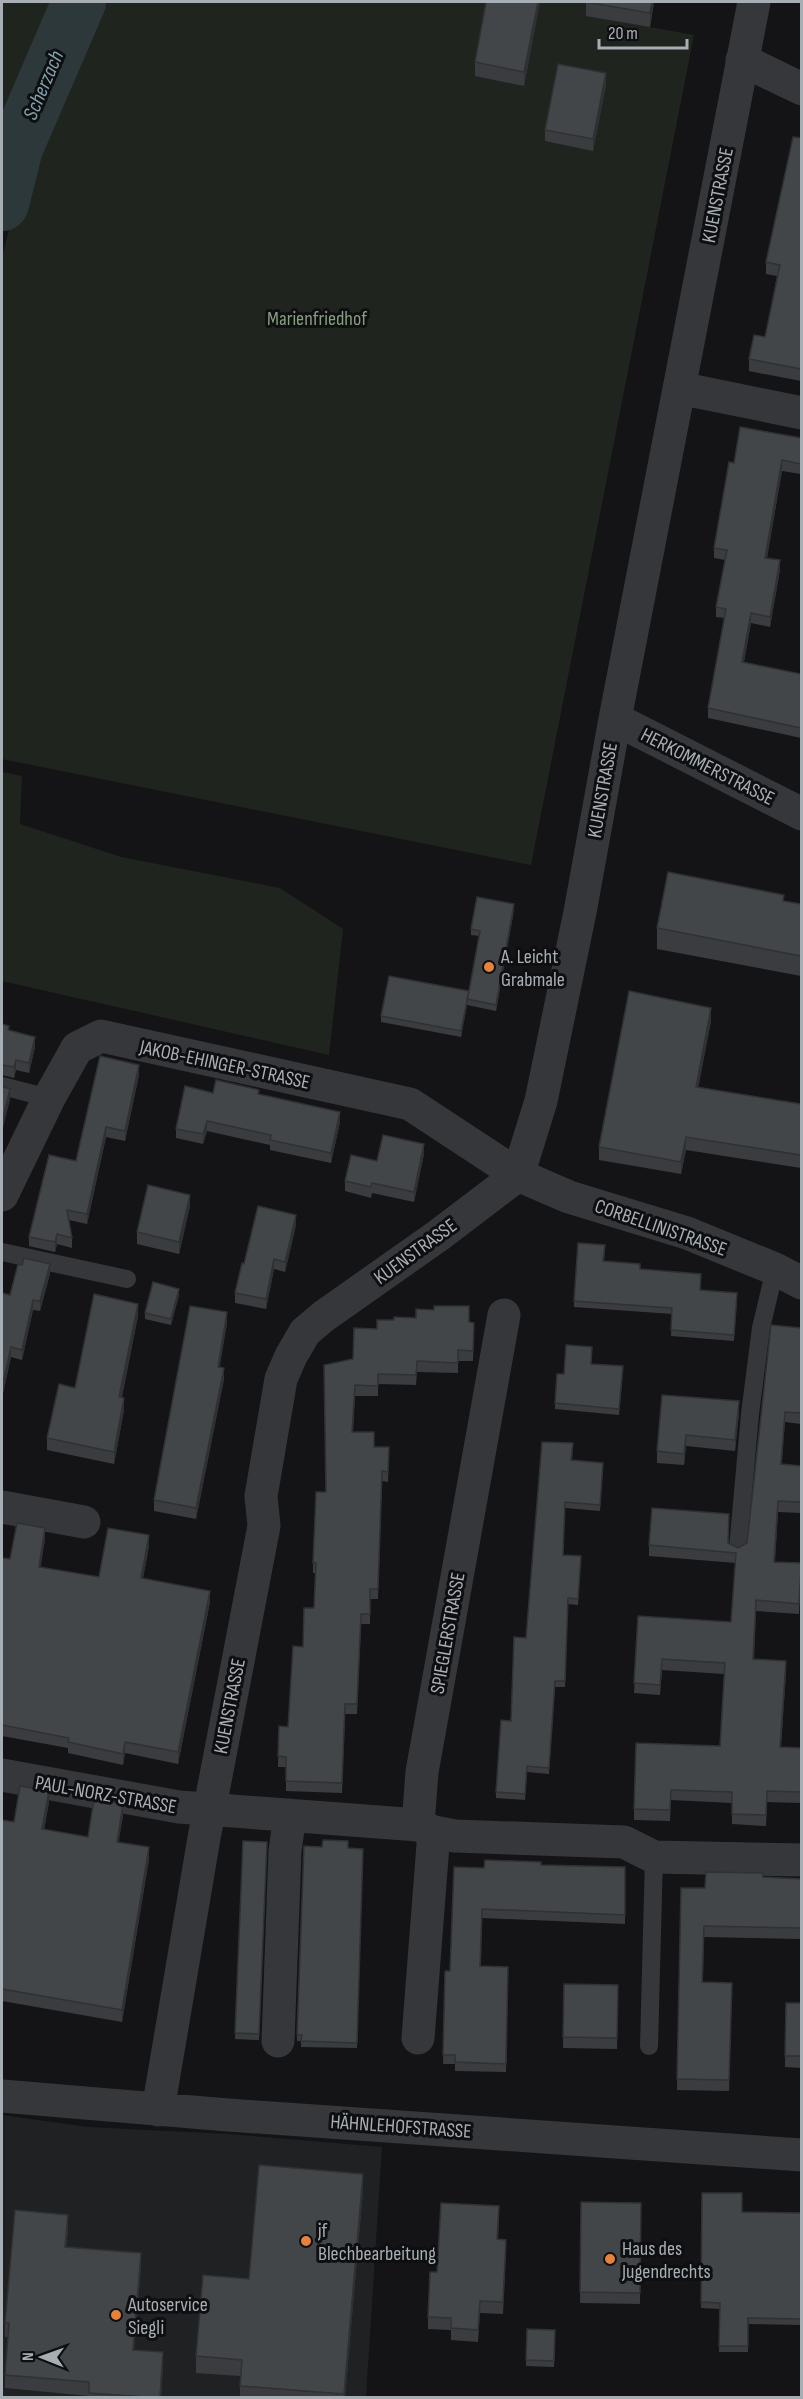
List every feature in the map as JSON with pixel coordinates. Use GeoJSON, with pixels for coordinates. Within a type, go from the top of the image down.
{"type":"FeatureCollection","features":[{"type":"Feature","properties":{"kind":"street","name":"KUENSTRASSE"},"geometry":{"type":"LineString","coordinates":[[158,2110],[209,1810],[264,1526],[261,1496],[281,1378],[305,1332],[518,1175],[541,1101],[580,912],[615,719],[754,2]]}},
{"type":"Feature","properties":{"kind":"street"},"geometry":{"type":"LineString","coordinates":[[742,60],[801,89]]}},
{"type":"Feature","properties":{"kind":"street"},"geometry":{"type":"LineString","coordinates":[[679,388],[801,413]]}},
{"type":"Feature","properties":{"kind":"street","name":"HERKOMMERSTRASSE"},"geometry":{"type":"LineString","coordinates":[[615,719],[801,814]]}},
{"type":"Feature","properties":{"kind":"street","name":"JAKOB-EHINGER-STRASSE"},"geometry":{"type":"LineString","coordinates":[[2,1196],[49,1098],[77,1048],[101,1036],[410,1104],[518,1175]]}},
{"type":"Feature","properties":{"kind":"street","name":"CORBELLINISTRASSE"},"geometry":{"type":"LineString","coordinates":[[518,1175],[569,1197],[687,1233],[788,1276]]}},
{"type":"Feature","properties":{"kind":"street","name":"SPIEGLERSTRASSE"},"geometry":{"type":"LineString","coordinates":[[418,2038],[426,1828],[422,1772],[504,1315]]}},
{"type":"Feature","properties":{"kind":"street"},"geometry":{"type":"LineString","coordinates":[[2,1506],[84,1522]]}},
{"type":"Feature","properties":{"kind":"street","name":"PAUL-NORZ-STRASSE"},"geometry":{"type":"LineString","coordinates":[[2,1779],[209,1810]]}},
{"type":"Feature","properties":{"kind":"street"},"geometry":{"type":"LineString","coordinates":[[209,1810],[426,1828],[455,1836],[624,1842],[654,1857],[801,1860]]}},
{"type":"Feature","properties":{"kind":"street"},"geometry":{"type":"LineString","coordinates":[[278,2041],[285,1851],[290,1815]]}},
{"type":"Feature","properties":{"kind":"street","name":"HÄHNLEHOFSTRASSE"},"geometry":{"type":"LineString","coordinates":[[2,2096],[158,2110],[801,2155]]}},
{"type":"Feature","properties":{"kind":"lane"},"geometry":{"type":"LineString","coordinates":[[2,1086],[49,1098]]}},
{"type":"Feature","properties":{"kind":"lane"},"geometry":{"type":"LineString","coordinates":[[2,1252],[127,1279]]}},
{"type":"Feature","properties":{"kind":"lane"},"geometry":{"type":"LineString","coordinates":[[738,1548],[761,1328],[788,1276]]}},
{"type":"Feature","properties":{"kind":"lane"},"geometry":{"type":"LineString","coordinates":[[649,2046],[654,1857]]}},
{"type":"Feature","properties":{"kind":"shaded area"},"geometry":{"type":"Polygon","coordinates":[[[2,2115],[88,2127],[228,2134],[382,2147],[366,2397],[2,2398],[2,2115]]]}},
{"type":"Feature","properties":{"kind":"green space"},"geometry":{"type":"Polygon","coordinates":[[[2,2],[64,2],[18,96],[2,147],[2,2]]]}},
{"type":"Feature","properties":{"kind":"green space","name":"Marienfriedhof"},"geometry":{"type":"Polygon","coordinates":[[[90,2],[654,2],[650,27],[694,35],[531,865],[2,759],[2,257],[42,104],[90,2]]]}},
{"type":"Feature","properties":{"kind":"green space"},"geometry":{"type":"Polygon","coordinates":[[[2,772],[22,776],[20,824],[121,857],[280,888],[343,929],[329,1055],[2,981],[2,772]]]}},
{"type":"Feature","properties":{"kind":"building"},"geometry":{"type":"Polygon","coordinates":[[[486,2],[538,2],[524,72],[475,62],[486,2]]]}},
{"type":"Feature","properties":{"kind":"building"},"geometry":{"type":"Polygon","coordinates":[[[586,2],[652,2],[650,13],[586,2]]]}},
{"type":"Feature","properties":{"kind":"building"},"geometry":{"type":"Polygon","coordinates":[[[558,64],[606,73],[593,139],[545,130],[558,64]]]}},
{"type":"Feature","properties":{"kind":"building"},"geometry":{"type":"Polygon","coordinates":[[[793,137],[801,138],[801,369],[749,359],[754,335],[765,337],[780,265],[766,262],[793,137]]]}},
{"type":"Feature","properties":{"kind":"building"},"geometry":{"type":"Polygon","coordinates":[[[740,427],[801,438],[801,464],[782,460],[765,558],[780,560],[770,617],[751,613],[742,662],[801,674],[801,728],[708,708],[726,609],[716,607],[727,550],[714,548],[729,462],[734,463],[740,427]]]}},
{"type":"Feature","properties":{"kind":"building"},"geometry":{"type":"Polygon","coordinates":[[[668,872],[784,895],[783,901],[801,904],[801,956],[657,928],[668,872]]]}},
{"type":"Feature","properties":{"kind":"building"},"geometry":{"type":"Polygon","coordinates":[[[477,897],[514,904],[496,1005],[467,999],[461,1031],[381,1016],[389,976],[469,991],[480,931],[471,929],[477,897]]]}},
{"type":"Feature","properties":{"kind":"building"},"geometry":{"type":"Polygon","coordinates":[[[629,991],[711,1008],[696,1087],[801,1104],[801,1155],[686,1137],[681,1162],[599,1147],[629,991]]]}},
{"type":"Feature","properties":{"kind":"building"},"geometry":{"type":"Polygon","coordinates":[[[2,1024],[9,1026],[8,1030],[35,1037],[29,1063],[16,1060],[14,1067],[2,1065],[2,1024]]]}},
{"type":"Feature","properties":{"kind":"building"},"geometry":{"type":"Polygon","coordinates":[[[100,1056],[139,1065],[125,1131],[106,1127],[87,1214],[67,1210],[72,1238],[57,1234],[55,1242],[29,1237],[49,1155],[76,1161],[100,1056]]]}},
{"type":"Feature","properties":{"kind":"building"},"geometry":{"type":"Polygon","coordinates":[[[216,1080],[259,1090],[258,1094],[340,1112],[331,1153],[270,1140],[271,1135],[207,1121],[203,1134],[176,1129],[185,1086],[213,1093],[216,1080]]]}},
{"type":"Feature","properties":{"kind":"building"},"geometry":{"type":"Polygon","coordinates":[[[2,1086],[10,1089],[2,1122],[2,1086]]]}},
{"type":"Feature","properties":{"kind":"building"},"geometry":{"type":"Polygon","coordinates":[[[383,1135],[424,1144],[414,1192],[372,1183],[371,1187],[345,1181],[351,1155],[377,1161],[383,1135]]]}},
{"type":"Feature","properties":{"kind":"building"},"geometry":{"type":"Polygon","coordinates":[[[148,1185],[190,1195],[179,1242],[137,1232],[148,1185]]]}},
{"type":"Feature","properties":{"kind":"building"},"geometry":{"type":"Polygon","coordinates":[[[258,1206],[296,1215],[285,1262],[274,1259],[266,1299],[235,1293],[258,1206]]]}},
{"type":"Feature","properties":{"kind":"building"},"geometry":{"type":"Polygon","coordinates":[[[578,1243],[605,1245],[603,1261],[640,1264],[640,1269],[701,1274],[700,1290],[737,1293],[734,1335],[671,1330],[672,1308],[574,1301],[578,1243]]]}},
{"type":"Feature","properties":{"kind":"building"},"geometry":{"type":"Polygon","coordinates":[[[24,1258],[50,1264],[40,1301],[33,1300],[22,1350],[11,1347],[2,1388],[2,1293],[10,1295],[18,1264],[22,1265],[24,1258]]]}},
{"type":"Feature","properties":{"kind":"building"},"geometry":{"type":"Polygon","coordinates":[[[153,1282],[179,1289],[171,1319],[145,1313],[153,1282]]]}},
{"type":"Feature","properties":{"kind":"building"},"geometry":{"type":"Polygon","coordinates":[[[94,1294],[138,1304],[119,1397],[124,1398],[114,1452],[47,1438],[59,1384],[75,1388],[94,1294]]]}},
{"type":"Feature","properties":{"kind":"building"},"geometry":{"type":"Polygon","coordinates":[[[190,1306],[227,1312],[218,1367],[224,1368],[196,1508],[154,1500],[190,1306]]]}},
{"type":"Feature","properties":{"kind":"building"},"geometry":{"type":"Polygon","coordinates":[[[434,1306],[469,1306],[469,1322],[474,1323],[473,1351],[458,1350],[458,1363],[417,1361],[416,1375],[378,1374],[378,1386],[355,1385],[352,1432],[374,1432],[374,1447],[389,1447],[388,1472],[382,1471],[378,1589],[370,1589],[370,1614],[361,1614],[357,1704],[345,1704],[342,1783],[286,1781],[286,1757],[278,1756],[279,1726],[288,1727],[293,1646],[303,1647],[304,1608],[314,1608],[316,1492],[326,1492],[324,1365],[353,1359],[354,1328],[377,1329],[377,1320],[394,1320],[394,1317],[416,1318],[416,1309],[434,1310],[434,1306]]]}},
{"type":"Feature","properties":{"kind":"building"},"geometry":{"type":"Polygon","coordinates":[[[771,1325],[801,1328],[801,1413],[785,1412],[781,1464],[801,1466],[801,1502],[778,1501],[774,1562],[801,1563],[801,1569],[799,1604],[756,1600],[753,1659],[786,1661],[780,1747],[801,1748],[801,1792],[767,1791],[766,1815],[732,1814],[732,1792],[671,1790],[670,1810],[634,1809],[636,1743],[720,1746],[725,1663],[662,1659],[660,1685],[634,1683],[638,1616],[731,1622],[736,1553],[649,1545],[652,1508],[729,1514],[728,1543],[738,1548],[747,1543],[771,1325]]]}},
{"type":"Feature","properties":{"kind":"building"},"geometry":{"type":"Polygon","coordinates":[[[566,1345],[592,1347],[591,1364],[623,1366],[619,1409],[555,1403],[557,1374],[564,1374],[566,1345]]]}},
{"type":"Feature","properties":{"kind":"building"},"geometry":{"type":"Polygon","coordinates":[[[662,1395],[739,1401],[735,1440],[686,1435],[684,1454],[657,1451],[662,1395]]]}},
{"type":"Feature","properties":{"kind":"building"},"geometry":{"type":"Polygon","coordinates":[[[542,1442],[573,1443],[571,1460],[603,1463],[600,1505],[565,1502],[563,1555],[581,1556],[578,1599],[568,1598],[565,1681],[555,1681],[549,1768],[527,1766],[525,1794],[496,1792],[501,1720],[511,1721],[514,1637],[526,1638],[542,1442]]]}},
{"type":"Feature","properties":{"kind":"building"},"geometry":{"type":"Polygon","coordinates":[[[17,1523],[45,1528],[39,1567],[99,1577],[108,1528],[149,1535],[141,1578],[210,1591],[178,1752],[125,1742],[123,1754],[68,1742],[69,1738],[2,1725],[2,1558],[10,1559],[17,1523]]]}},
{"type":"Feature","properties":{"kind":"building"},"geometry":{"type":"Polygon","coordinates":[[[20,1786],[49,1791],[42,1829],[88,1837],[94,1799],[101,1800],[123,1804],[117,1842],[149,1847],[122,2010],[2,1989],[2,1820],[14,1822],[20,1786]]]}},
{"type":"Feature","properties":{"kind":"building"},"geometry":{"type":"Polygon","coordinates":[[[323,1840],[348,1841],[348,1848],[363,1849],[357,2043],[301,2041],[302,2035],[297,2035],[304,1846],[322,1847],[323,1840]]]}},
{"type":"Feature","properties":{"kind":"building"},"geometry":{"type":"Polygon","coordinates":[[[243,1841],[267,1842],[259,2034],[235,2033],[243,1841]]]}},
{"type":"Feature","properties":{"kind":"building"},"geometry":{"type":"Polygon","coordinates":[[[485,1860],[541,1862],[541,1865],[625,1867],[625,1915],[482,1909],[480,1966],[508,1967],[506,2064],[455,2062],[455,2055],[443,2055],[445,1971],[450,1971],[454,1867],[484,1868],[485,1860]]]}},
{"type":"Feature","properties":{"kind":"building"},"geometry":{"type":"Polygon","coordinates":[[[706,1872],[763,1873],[763,1877],[801,1879],[801,1928],[704,1926],[702,1982],[732,1983],[729,2080],[677,2079],[681,1888],[705,1888],[706,1872]]]}},
{"type":"Feature","properties":{"kind":"building"},"geometry":{"type":"Polygon","coordinates":[[[564,1984],[618,1985],[617,2038],[563,2037],[564,1984]]]}},
{"type":"Feature","properties":{"kind":"building"},"geometry":{"type":"Polygon","coordinates":[[[786,2003],[801,2003],[801,2056],[785,2056],[786,2003]]]}},
{"type":"Feature","properties":{"kind":"building","name":"jf Blechbearbeitung"},"geometry":{"type":"Polygon","coordinates":[[[259,2165],[363,2174],[344,2394],[240,2386],[242,2360],[196,2356],[203,2275],[249,2279],[259,2165]]]}},
{"type":"Feature","properties":{"kind":"building"},"geometry":{"type":"Polygon","coordinates":[[[702,2193],[742,2193],[742,2212],[801,2213],[801,2319],[748,2318],[748,2346],[719,2346],[720,2303],[701,2302],[702,2193]]]}},
{"type":"Feature","properties":{"kind":"building","name":"Haus des Jugendrechts"},"geometry":{"type":"Polygon","coordinates":[[[581,2202],[641,2203],[640,2293],[580,2292],[581,2202]]]}},
{"type":"Feature","properties":{"kind":"building"},"geometry":{"type":"Polygon","coordinates":[[[441,2203],[499,2206],[497,2239],[506,2240],[503,2302],[480,2301],[478,2330],[451,2328],[451,2318],[428,2317],[430,2272],[437,2272],[441,2203]]]}},
{"type":"Feature","properties":{"kind":"building"},"geometry":{"type":"Polygon","coordinates":[[[15,2210],[68,2215],[65,2247],[141,2253],[133,2350],[163,2352],[160,2397],[89,2393],[89,2382],[5,2375],[9,2323],[5,2323],[15,2210]]]}},
{"type":"Feature","properties":{"kind":"building"},"geometry":{"type":"Polygon","coordinates":[[[527,2329],[555,2330],[554,2361],[526,2360],[527,2329]]]}},
{"type":"Feature","properties":{"kind":"waterway","name":"Scherzach"},"geometry":{"type":"LineString","coordinates":[[2,204],[16,148],[79,2]]}},
{"type":"Feature","properties":{"kind":"place","name":"A. Leicht Grabmale"},"geometry":{"type":"Point","coordinates":[489,967]}},
{"type":"Feature","properties":{"kind":"place","name":"jf Blechbearbeitung"},"geometry":{"type":"Point","coordinates":[306,2241]}},
{"type":"Feature","properties":{"kind":"place","name":"Haus des Jugendrechts"},"geometry":{"type":"Point","coordinates":[610,2259]}},
{"type":"Feature","properties":{"kind":"place","name":"Autoservice Siegli"},"geometry":{"type":"Point","coordinates":[116,2315]}}]}
